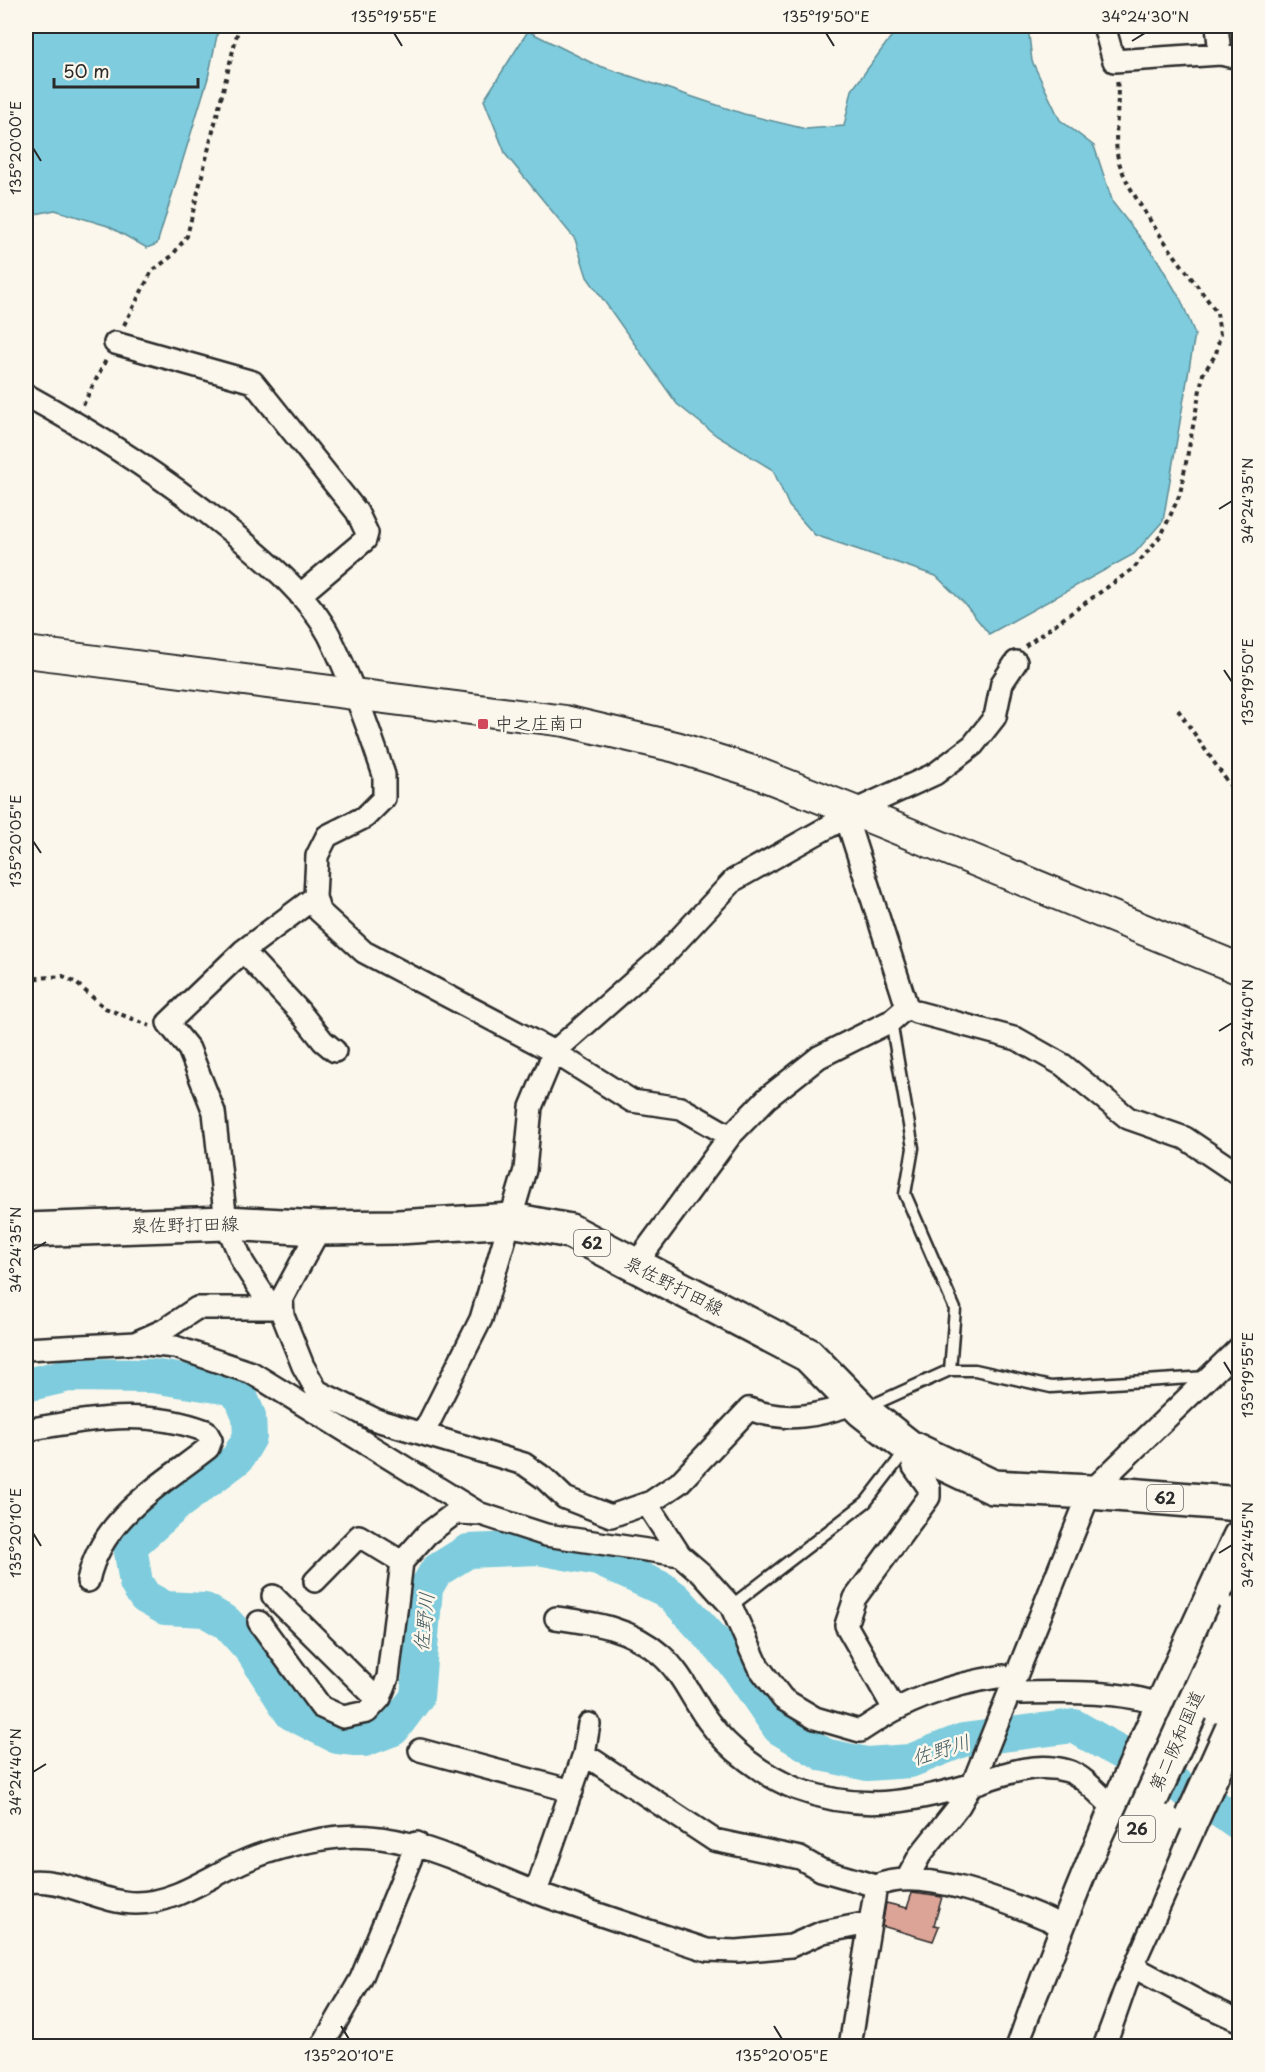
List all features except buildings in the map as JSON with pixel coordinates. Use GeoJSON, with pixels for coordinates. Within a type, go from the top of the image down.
{"type":"FeatureCollection","features":[{"type":"Feature","properties":{"kind":"main road","name":"泉佐野打田線"},"geometry":{"type":"LineString","coordinates":[[26,1230],[226,1223],[320,1228],[512,1220],[570,1231],[808,1355],[859,1406],[909,1447],[993,1487],[1239,1504]]}},
{"type":"Feature","properties":{"kind":"main road","name":"26"},"geometry":{"type":"LineString","coordinates":[[1024,2046],[1066,1931],[1120,1801],[1239,1538]]}},
{"type":"Feature","properties":{"kind":"main road","name":"第二阪和国道"},"geometry":{"type":"LineString","coordinates":[[1048,2046],[1114,1880],[1237,1609]]}},
{"type":"Feature","properties":{"kind":"main road","name":"第二阪和国道"},"geometry":{"type":"LineString","coordinates":[[1073,2046],[1097,1982],[1168,1813],[1239,1659]]}},
{"type":"Feature","properties":{"kind":"main road","name":"26"},"geometry":{"type":"LineString","coordinates":[[1098,2046],[1127,1963],[1239,1712]]}},
{"type":"Feature","properties":{"kind":"street"},"geometry":{"type":"LineString","coordinates":[[1104,26],[1114,62],[1230,56],[1217,26]]}},
{"type":"Feature","properties":{"kind":"street"},"geometry":{"type":"LineString","coordinates":[[115,343],[253,382],[357,512],[367,533],[365,540],[300,596]]}},
{"type":"Feature","properties":{"kind":"street"},"geometry":{"type":"LineString","coordinates":[[26,395],[75,422],[178,489],[263,557],[300,596],[328,634],[384,775],[384,798],[365,817],[327,836],[317,856],[315,897],[319,911],[364,952],[554,1053],[632,1101],[681,1108],[729,1136]]}},
{"type":"Feature","properties":{"kind":"street"},"geometry":{"type":"LineString","coordinates":[[26,652],[576,723],[676,747],[730,764],[1239,969]]}},
{"type":"Feature","properties":{"kind":"street"},"geometry":{"type":"LineString","coordinates":[[424,1432],[481,1320],[525,1170],[531,1107],[554,1053],[664,955],[734,880],[850,812],[935,774],[973,745],[995,717],[1002,683],[1016,662]]}},
{"type":"Feature","properties":{"kind":"street"},"geometry":{"type":"LineString","coordinates":[[850,812],[907,1006],[916,1012],[1017,1039],[1064,1065],[1128,1118],[1185,1138],[1239,1175]]}},
{"type":"Feature","properties":{"kind":"street"},"geometry":{"type":"LineString","coordinates":[[315,897],[243,951],[168,1023],[189,1048],[214,1112],[226,1223],[243,1263],[283,1316],[303,1366],[310,1397],[481,1514]]}},
{"type":"Feature","properties":{"kind":"street"},"geometry":{"type":"LineString","coordinates":[[243,951],[300,1012],[323,1041],[335,1051]]}},
{"type":"Feature","properties":{"kind":"street"},"geometry":{"type":"LineString","coordinates":[[635,1265],[729,1136],[766,1098],[819,1057],[891,1021],[907,1006]]}},
{"type":"Feature","properties":{"kind":"street"},"geometry":{"type":"LineString","coordinates":[[277,1308],[320,1228]]}},
{"type":"Feature","properties":{"kind":"street"},"geometry":{"type":"LineString","coordinates":[[136,1342],[164,1330],[197,1308],[277,1308]]}},
{"type":"Feature","properties":{"kind":"street"},"geometry":{"type":"LineString","coordinates":[[26,1349],[136,1342],[175,1347],[242,1369],[310,1397],[376,1420],[424,1432],[475,1452],[524,1464],[544,1478],[565,1498],[584,1508],[611,1516],[647,1504],[679,1483],[698,1466],[749,1409],[788,1419],[859,1406]]}},
{"type":"Feature","properties":{"kind":"street"},"geometry":{"type":"LineString","coordinates":[[907,1879],[920,1855],[959,1806],[974,1781],[1090,1492],[1239,1347]]}},
{"type":"Feature","properties":{"kind":"street"},"geometry":{"type":"LineString","coordinates":[[26,1430],[95,1418],[147,1418],[177,1420],[206,1431],[210,1440],[208,1448],[128,1511],[107,1533],[92,1561],[88,1581]]}},
{"type":"Feature","properties":{"kind":"street"},"geometry":{"type":"LineString","coordinates":[[894,1709],[846,1625],[855,1598],[929,1497],[929,1488],[915,1467],[909,1447]]}},
{"type":"Feature","properties":{"kind":"street"},"geometry":{"type":"LineString","coordinates":[[647,1504],[680,1555],[702,1574],[731,1606],[758,1666],[783,1699],[815,1719],[860,1731],[894,1709],[928,1693],[972,1681],[1003,1676],[1009,1693]]}},
{"type":"Feature","properties":{"kind":"street"},"geometry":{"type":"LineString","coordinates":[[260,1622],[321,1707],[343,1717],[367,1712],[378,1700],[388,1677],[402,1562],[428,1534],[455,1513],[481,1514],[546,1535],[680,1555]]}},
{"type":"Feature","properties":{"kind":"street"},"geometry":{"type":"LineString","coordinates":[[315,1581],[359,1536],[402,1562]]}},
{"type":"Feature","properties":{"kind":"street"},"geometry":{"type":"LineString","coordinates":[[273,1596],[378,1700]]}},
{"type":"Feature","properties":{"kind":"street"},"geometry":{"type":"LineString","coordinates":[[556,1618],[605,1625],[622,1631],[660,1653],[675,1669],[708,1723],[727,1742],[771,1778],[798,1789],[843,1800],[904,1802],[974,1781],[1025,1769],[1069,1771],[1082,1777],[1095,1793],[1120,1801]]}},
{"type":"Feature","properties":{"kind":"street"},"geometry":{"type":"LineString","coordinates":[[285,1658],[310,1632]]}},
{"type":"Feature","properties":{"kind":"street"},"geometry":{"type":"LineString","coordinates":[[1009,1693],[1066,1692],[1144,1698],[1158,1714]]}},
{"type":"Feature","properties":{"kind":"street"},"geometry":{"type":"LineString","coordinates":[[536,1892],[584,1754],[590,1725]]}},
{"type":"Feature","properties":{"kind":"street"},"geometry":{"type":"LineString","coordinates":[[420,1750],[572,1791]]}},
{"type":"Feature","properties":{"kind":"street"},"geometry":{"type":"LineString","coordinates":[[584,1754],[714,1840],[800,1858],[821,1870],[876,1886],[889,1880],[907,1879],[954,1887],[1047,1919],[1239,2021]]}},
{"type":"Feature","properties":{"kind":"street"},"geometry":{"type":"LineString","coordinates":[[26,1882],[42,1879],[107,1899],[136,1903],[167,1898],[250,1858],[324,1838],[387,1837],[417,1843],[536,1892],[707,1950],[737,1951],[791,1946],[823,1932],[869,1923]]}},
{"type":"Feature","properties":{"kind":"street"},"geometry":{"type":"LineString","coordinates":[[322,2046],[361,1979],[417,1843]]}},
{"type":"Feature","properties":{"kind":"street"},"geometry":{"type":"LineString","coordinates":[[850,2046],[876,1886]]}},
{"type":"Feature","properties":{"kind":"lane"},"geometry":{"type":"LineString","coordinates":[[891,1021],[913,1148],[905,1194],[955,1310],[950,1370]]}},
{"type":"Feature","properties":{"kind":"lane"},"geometry":{"type":"LineString","coordinates":[[859,1406],[950,1370],[975,1370],[1051,1387],[1207,1377]]}},
{"type":"Feature","properties":{"kind":"lane"},"geometry":{"type":"LineString","coordinates":[[731,1606],[866,1502],[909,1447]]}},
{"type":"Feature","properties":{"kind":"path"},"geometry":{"type":"LineString","coordinates":[[75,422],[152,271],[172,256],[187,236],[238,26]]}},
{"type":"Feature","properties":{"kind":"path"},"geometry":{"type":"LineString","coordinates":[[1016,662],[1020,650],[1134,568],[1162,534],[1180,494],[1203,374],[1216,354],[1220,335],[1217,312],[1126,182],[1117,153],[1119,98],[1114,62]]}},
{"type":"Feature","properties":{"kind":"path"},"geometry":{"type":"LineString","coordinates":[[1178,710],[1239,800]]}},
{"type":"Feature","properties":{"kind":"path"},"geometry":{"type":"LineString","coordinates":[[26,979],[63,976],[76,983],[105,1008],[129,1020],[150,1026],[168,1023]]}},
{"type":"Feature","properties":{"kind":"water"},"geometry":{"type":"Polygon","coordinates":[[[26,26],[219,26],[208,78],[157,244],[147,248],[108,226],[55,210],[26,216],[26,26]]]}},
{"type":"Feature","properties":{"kind":"water"},"geometry":{"type":"Polygon","coordinates":[[[899,26],[1028,26],[1032,61],[1060,120],[1094,146],[1113,203],[1157,259],[1181,300],[1195,334],[1163,521],[1134,554],[989,634],[964,603],[936,576],[815,535],[789,506],[773,470],[717,436],[677,404],[587,277],[575,239],[506,155],[484,100],[528,31],[594,64],[744,114],[806,129],[844,126],[852,90],[899,26]]]}},
{"type":"Feature","properties":{"kind":"waterway","name":"佐野川"},"geometry":{"type":"LineString","coordinates":[[26,1385],[69,1375],[152,1376],[230,1388],[241,1397],[249,1416],[250,1437],[237,1459],[177,1504],[130,1546],[136,1583],[145,1597],[165,1608],[205,1610],[227,1623],[252,1651],[291,1713],[338,1737],[364,1740],[393,1729],[417,1697],[426,1588],[436,1571],[468,1551],[538,1548],[598,1559],[663,1589],[675,1598],[736,1665],[779,1728],[825,1755],[867,1764],[910,1761],[963,1740],[1074,1726],[1217,1808],[1240,1824]]}},
{"type":"Feature","properties":{"kind":"place","name":"中之庄南口"},"geometry":{"type":"Point","coordinates":[483,724]}}]}
